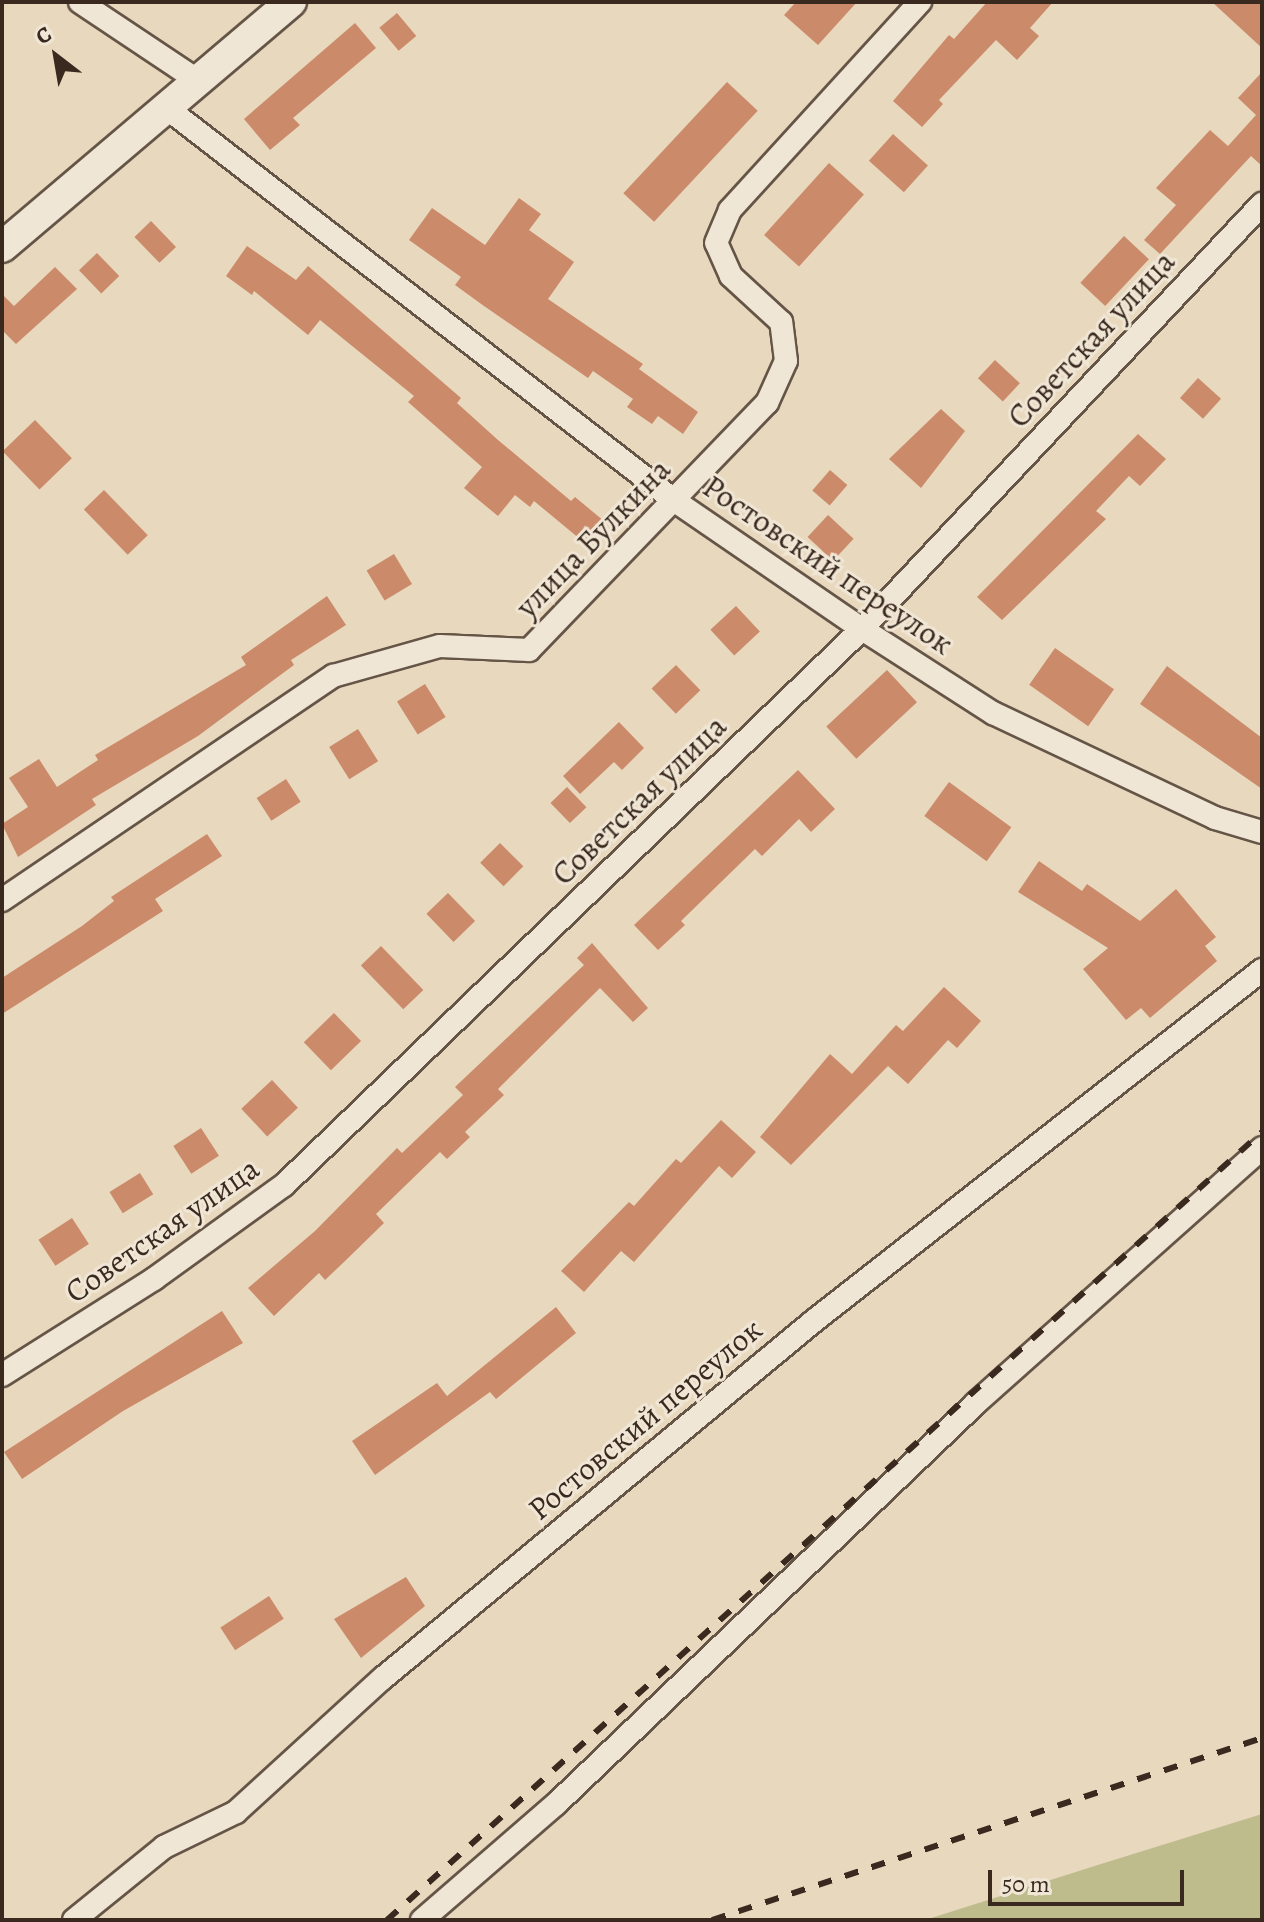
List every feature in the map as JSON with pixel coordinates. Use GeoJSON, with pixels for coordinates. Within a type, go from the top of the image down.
{"type":"FeatureCollection","features":[{"type":"Feature","properties":{"kind":"main road"},"geometry":{"type":"LineString","coordinates":[[2,247],[291,2]]}},
{"type":"Feature","properties":{"kind":"street"},"geometry":{"type":"LineString","coordinates":[[80,2],[200,82]]}},
{"type":"Feature","properties":{"kind":"street","name":"улица Булкина"},"geometry":{"type":"LineString","coordinates":[[2,900],[333,676],[440,646],[529,650],[767,403],[786,361],[781,322],[731,276],[716,243],[730,210],[920,2]]}},
{"type":"Feature","properties":{"kind":"street","name":"Ростовский переулок"},"geometry":{"type":"LineString","coordinates":[[168,109],[675,501],[862,629],[993,713],[1215,818],[1262,832]]}},
{"type":"Feature","properties":{"kind":"street","name":"Советская улица"},"geometry":{"type":"LineString","coordinates":[[2,1375],[154,1279],[284,1185],[862,629],[1262,204]]}},
{"type":"Feature","properties":{"kind":"street","name":"Ростовский переулок"},"geometry":{"type":"LineString","coordinates":[[74,1920],[164,1847],[236,1812],[383,1678],[815,1320],[1262,970]]}},
{"type":"Feature","properties":{"kind":"street"},"geometry":{"type":"LineString","coordinates":[[422,1920],[556,1804],[976,1403],[1262,1148]]}},
{"type":"Feature","properties":{"kind":"shaded area"},"geometry":{"type":"Polygon","coordinates":[[[1262,1814],[1262,1920],[925,1920],[1101,1864],[1262,1814]]]}},
{"type":"Feature","properties":{"kind":"building"},"geometry":{"type":"Polygon","coordinates":[[[796,2],[857,2],[818,45],[784,15],[796,2]]]}},
{"type":"Feature","properties":{"kind":"building"},"geometry":{"type":"Polygon","coordinates":[[[987,2],[1053,2],[1030,28],[1039,36],[1017,60],[996,40],[939,100],[943,104],[922,127],[893,101],[949,35],[954,39],[987,2]]]}},
{"type":"Feature","properties":{"kind":"building"},"geometry":{"type":"Polygon","coordinates":[[[1212,2],[1262,2],[1262,48],[1212,2]]]}},
{"type":"Feature","properties":{"kind":"building"},"geometry":{"type":"Polygon","coordinates":[[[397,13],[416,36],[399,51],[379,28],[397,13]]]}},
{"type":"Feature","properties":{"kind":"building"},"geometry":{"type":"Polygon","coordinates":[[[355,23],[376,48],[293,118],[300,125],[270,150],[244,119],[355,23]]]}},
{"type":"Feature","properties":{"kind":"building"},"geometry":{"type":"Polygon","coordinates":[[[1262,72],[1262,166],[1251,156],[1160,254],[1144,240],[1176,205],[1156,188],[1210,130],[1228,146],[1256,115],[1238,98],[1262,72]]]}},
{"type":"Feature","properties":{"kind":"building"},"geometry":{"type":"Polygon","coordinates":[[[727,82],[758,111],[654,222],[623,193],[727,82]]]}},
{"type":"Feature","properties":{"kind":"building"},"geometry":{"type":"Polygon","coordinates":[[[893,134],[928,165],[904,192],[869,161],[893,134]]]}},
{"type":"Feature","properties":{"kind":"building"},"geometry":{"type":"Polygon","coordinates":[[[829,163],[864,194],[799,267],[764,235],[829,163]]]}},
{"type":"Feature","properties":{"kind":"building"},"geometry":{"type":"Polygon","coordinates":[[[519,198],[541,214],[529,230],[574,262],[548,299],[643,364],[639,369],[698,412],[683,434],[658,416],[652,424],[627,407],[633,399],[593,371],[588,378],[484,306],[455,285],[461,277],[409,240],[432,208],[485,245],[519,198]]]}},
{"type":"Feature","properties":{"kind":"building"},"geometry":{"type":"Polygon","coordinates":[[[151,221],[176,247],[159,263],[134,237],[151,221]]]}},
{"type":"Feature","properties":{"kind":"building"},"geometry":{"type":"Polygon","coordinates":[[[1124,236],[1149,259],[1105,306],[1080,283],[1124,236]]]}},
{"type":"Feature","properties":{"kind":"building"},"geometry":{"type":"Polygon","coordinates":[[[247,246],[296,280],[308,266],[461,398],[457,403],[498,440],[571,501],[575,497],[604,521],[586,544],[534,501],[530,507],[515,495],[498,516],[464,488],[482,467],[408,402],[414,396],[320,320],[308,335],[254,291],[252,295],[226,276],[247,246]]]}},
{"type":"Feature","properties":{"kind":"building"},"geometry":{"type":"Polygon","coordinates":[[[97,253],[119,276],[101,293],[79,270],[97,253]]]}},
{"type":"Feature","properties":{"kind":"building"},"geometry":{"type":"Polygon","coordinates":[[[55,267],[77,289],[16,344],[2,330],[2,294],[14,306],[55,267]]]}},
{"type":"Feature","properties":{"kind":"building"},"geometry":{"type":"Polygon","coordinates":[[[995,360],[1020,383],[1003,401],[978,378],[995,360]]]}},
{"type":"Feature","properties":{"kind":"building"},"geometry":{"type":"Polygon","coordinates":[[[1198,378],[1221,399],[1203,419],[1180,398],[1198,378]]]}},
{"type":"Feature","properties":{"kind":"building"},"geometry":{"type":"Polygon","coordinates":[[[941,409],[965,431],[921,488],[889,459],[941,409]]]}},
{"type":"Feature","properties":{"kind":"building"},"geometry":{"type":"Polygon","coordinates":[[[35,420],[72,458],[39,489],[3,451],[35,420]]]}},
{"type":"Feature","properties":{"kind":"building"},"geometry":{"type":"Polygon","coordinates":[[[1138,434],[1166,459],[1140,486],[1129,476],[1096,511],[1106,519],[1002,620],[977,597],[1138,434]]]}},
{"type":"Feature","properties":{"kind":"building"},"geometry":{"type":"Polygon","coordinates":[[[830,470],[847,485],[830,505],[812,490],[830,470]]]}},
{"type":"Feature","properties":{"kind":"building"},"geometry":{"type":"Polygon","coordinates":[[[104,490],[148,535],[128,555],[84,509],[104,490]]]}},
{"type":"Feature","properties":{"kind":"building"},"geometry":{"type":"Polygon","coordinates":[[[828,515],[854,539],[833,561],[808,537],[828,515]]]}},
{"type":"Feature","properties":{"kind":"building"},"geometry":{"type":"Polygon","coordinates":[[[394,554],[412,584],[385,600],[367,570],[394,554]]]}},
{"type":"Feature","properties":{"kind":"building"},"geometry":{"type":"Polygon","coordinates":[[[327,596],[346,625],[291,660],[294,665],[198,736],[92,799],[96,805],[18,857],[2,824],[28,807],[9,778],[39,759],[57,787],[98,760],[95,755],[246,665],[241,657],[327,596]]]}},
{"type":"Feature","properties":{"kind":"building"},"geometry":{"type":"Polygon","coordinates":[[[736,606],[760,632],[734,655],[710,630],[736,606]]]}},
{"type":"Feature","properties":{"kind":"building"},"geometry":{"type":"Polygon","coordinates":[[[1055,648],[1114,689],[1088,726],[1029,685],[1055,648]]]}},
{"type":"Feature","properties":{"kind":"building"},"geometry":{"type":"Polygon","coordinates":[[[676,665],[700,690],[676,714],[652,689],[676,665]]]}},
{"type":"Feature","properties":{"kind":"building"},"geometry":{"type":"Polygon","coordinates":[[[1167,666],[1262,738],[1262,789],[1140,704],[1167,666]]]}},
{"type":"Feature","properties":{"kind":"building"},"geometry":{"type":"Polygon","coordinates":[[[887,670],[917,702],[856,759],[826,727],[887,670]]]}},
{"type":"Feature","properties":{"kind":"building"},"geometry":{"type":"Polygon","coordinates":[[[425,684],[446,717],[418,735],[397,701],[425,684]]]}},
{"type":"Feature","properties":{"kind":"building"},"geometry":{"type":"Polygon","coordinates":[[[619,722],[644,748],[622,770],[614,762],[580,794],[563,776],[619,722]]]}},
{"type":"Feature","properties":{"kind":"building"},"geometry":{"type":"Polygon","coordinates":[[[358,729],[378,761],[349,779],[329,747],[358,729]]]}},
{"type":"Feature","properties":{"kind":"building"},"geometry":{"type":"Polygon","coordinates":[[[798,770],[835,809],[811,832],[799,819],[762,856],[755,849],[681,921],[685,925],[658,950],[634,925],[798,770]]]}},
{"type":"Feature","properties":{"kind":"building"},"geometry":{"type":"Polygon","coordinates":[[[286,779],[301,802],[271,821],[257,798],[286,779]]]}},
{"type":"Feature","properties":{"kind":"building"},"geometry":{"type":"Polygon","coordinates":[[[949,782],[1011,827],[987,861],[924,816],[949,782]]]}},
{"type":"Feature","properties":{"kind":"building"},"geometry":{"type":"Polygon","coordinates":[[[567,787],[586,807],[570,823],[550,803],[567,787]]]}},
{"type":"Feature","properties":{"kind":"building"},"geometry":{"type":"Polygon","coordinates":[[[207,834],[222,856],[155,899],[163,911],[2,1014],[2,978],[82,926],[114,901],[111,897],[207,834]]]}},
{"type":"Feature","properties":{"kind":"building"},"geometry":{"type":"Polygon","coordinates":[[[500,843],[523,866],[504,886],[480,863],[500,843]]]}},
{"type":"Feature","properties":{"kind":"building"},"geometry":{"type":"Polygon","coordinates":[[[1039,861],[1082,891],[1087,884],[1140,921],[1176,889],[1216,937],[1205,946],[1217,961],[1150,1018],[1141,1008],[1126,1020],[1083,969],[1108,948],[1018,892],[1039,861]]]}},
{"type":"Feature","properties":{"kind":"building"},"geometry":{"type":"Polygon","coordinates":[[[448,893],[475,921],[454,942],[426,914],[448,893]]]}},
{"type":"Feature","properties":{"kind":"building"},"geometry":{"type":"Polygon","coordinates":[[[592,943],[648,1008],[633,1022],[600,988],[498,1089],[504,1095],[465,1132],[470,1137],[447,1159],[440,1152],[376,1214],[384,1223],[325,1280],[319,1273],[274,1316],[248,1288],[315,1231],[397,1148],[402,1153],[463,1095],[455,1087],[584,965],[577,958],[592,943]]]}},
{"type":"Feature","properties":{"kind":"building"},"geometry":{"type":"Polygon","coordinates":[[[381,946],[423,990],[403,1009],[361,965],[381,946]]]}},
{"type":"Feature","properties":{"kind":"building"},"geometry":{"type":"Polygon","coordinates":[[[944,987],[981,1021],[957,1048],[948,1040],[908,1084],[888,1066],[791,1165],[760,1137],[830,1054],[852,1074],[896,1025],[903,1031],[944,987]]]}},
{"type":"Feature","properties":{"kind":"building"},"geometry":{"type":"Polygon","coordinates":[[[334,1013],[361,1041],[331,1070],[304,1042],[334,1013]]]}},
{"type":"Feature","properties":{"kind":"building"},"geometry":{"type":"Polygon","coordinates":[[[272,1080],[298,1108],[267,1136],[241,1109],[272,1080]]]}},
{"type":"Feature","properties":{"kind":"building"},"geometry":{"type":"Polygon","coordinates":[[[721,1120],[756,1152],[732,1178],[719,1166],[634,1262],[621,1251],[584,1292],[561,1271],[629,1202],[634,1206],[676,1159],[681,1163],[721,1120]]]}},
{"type":"Feature","properties":{"kind":"building"},"geometry":{"type":"Polygon","coordinates":[[[201,1128],[219,1156],[191,1174],[173,1146],[201,1128]]]}},
{"type":"Feature","properties":{"kind":"building"},"geometry":{"type":"Polygon","coordinates":[[[140,1173],[153,1194],[123,1213],[109,1192],[140,1173]]]}},
{"type":"Feature","properties":{"kind":"building"},"geometry":{"type":"Polygon","coordinates":[[[72,1218],[89,1244],[55,1266],[38,1240],[72,1218]]]}},
{"type":"Feature","properties":{"kind":"building"},"geometry":{"type":"Polygon","coordinates":[[[556,1307],[576,1333],[496,1399],[490,1392],[375,1475],[352,1441],[437,1383],[447,1396],[556,1307]]]}},
{"type":"Feature","properties":{"kind":"building"},"geometry":{"type":"Polygon","coordinates":[[[222,1311],[243,1343],[123,1411],[22,1479],[4,1452],[222,1311]]]}},
{"type":"Feature","properties":{"kind":"building"},"geometry":{"type":"Polygon","coordinates":[[[406,1577],[425,1606],[361,1658],[334,1619],[406,1577]]]}},
{"type":"Feature","properties":{"kind":"building"},"geometry":{"type":"Polygon","coordinates":[[[269,1596],[284,1619],[235,1650],[220,1628],[269,1596]]]}},
{"type":"Feature","properties":{"kind":"railway"},"geometry":{"type":"LineString","coordinates":[[387,1920],[1262,1132]]}},
{"type":"Feature","properties":{"kind":"railway"},"geometry":{"type":"LineString","coordinates":[[712,1920],[1262,1738]]}}]}
